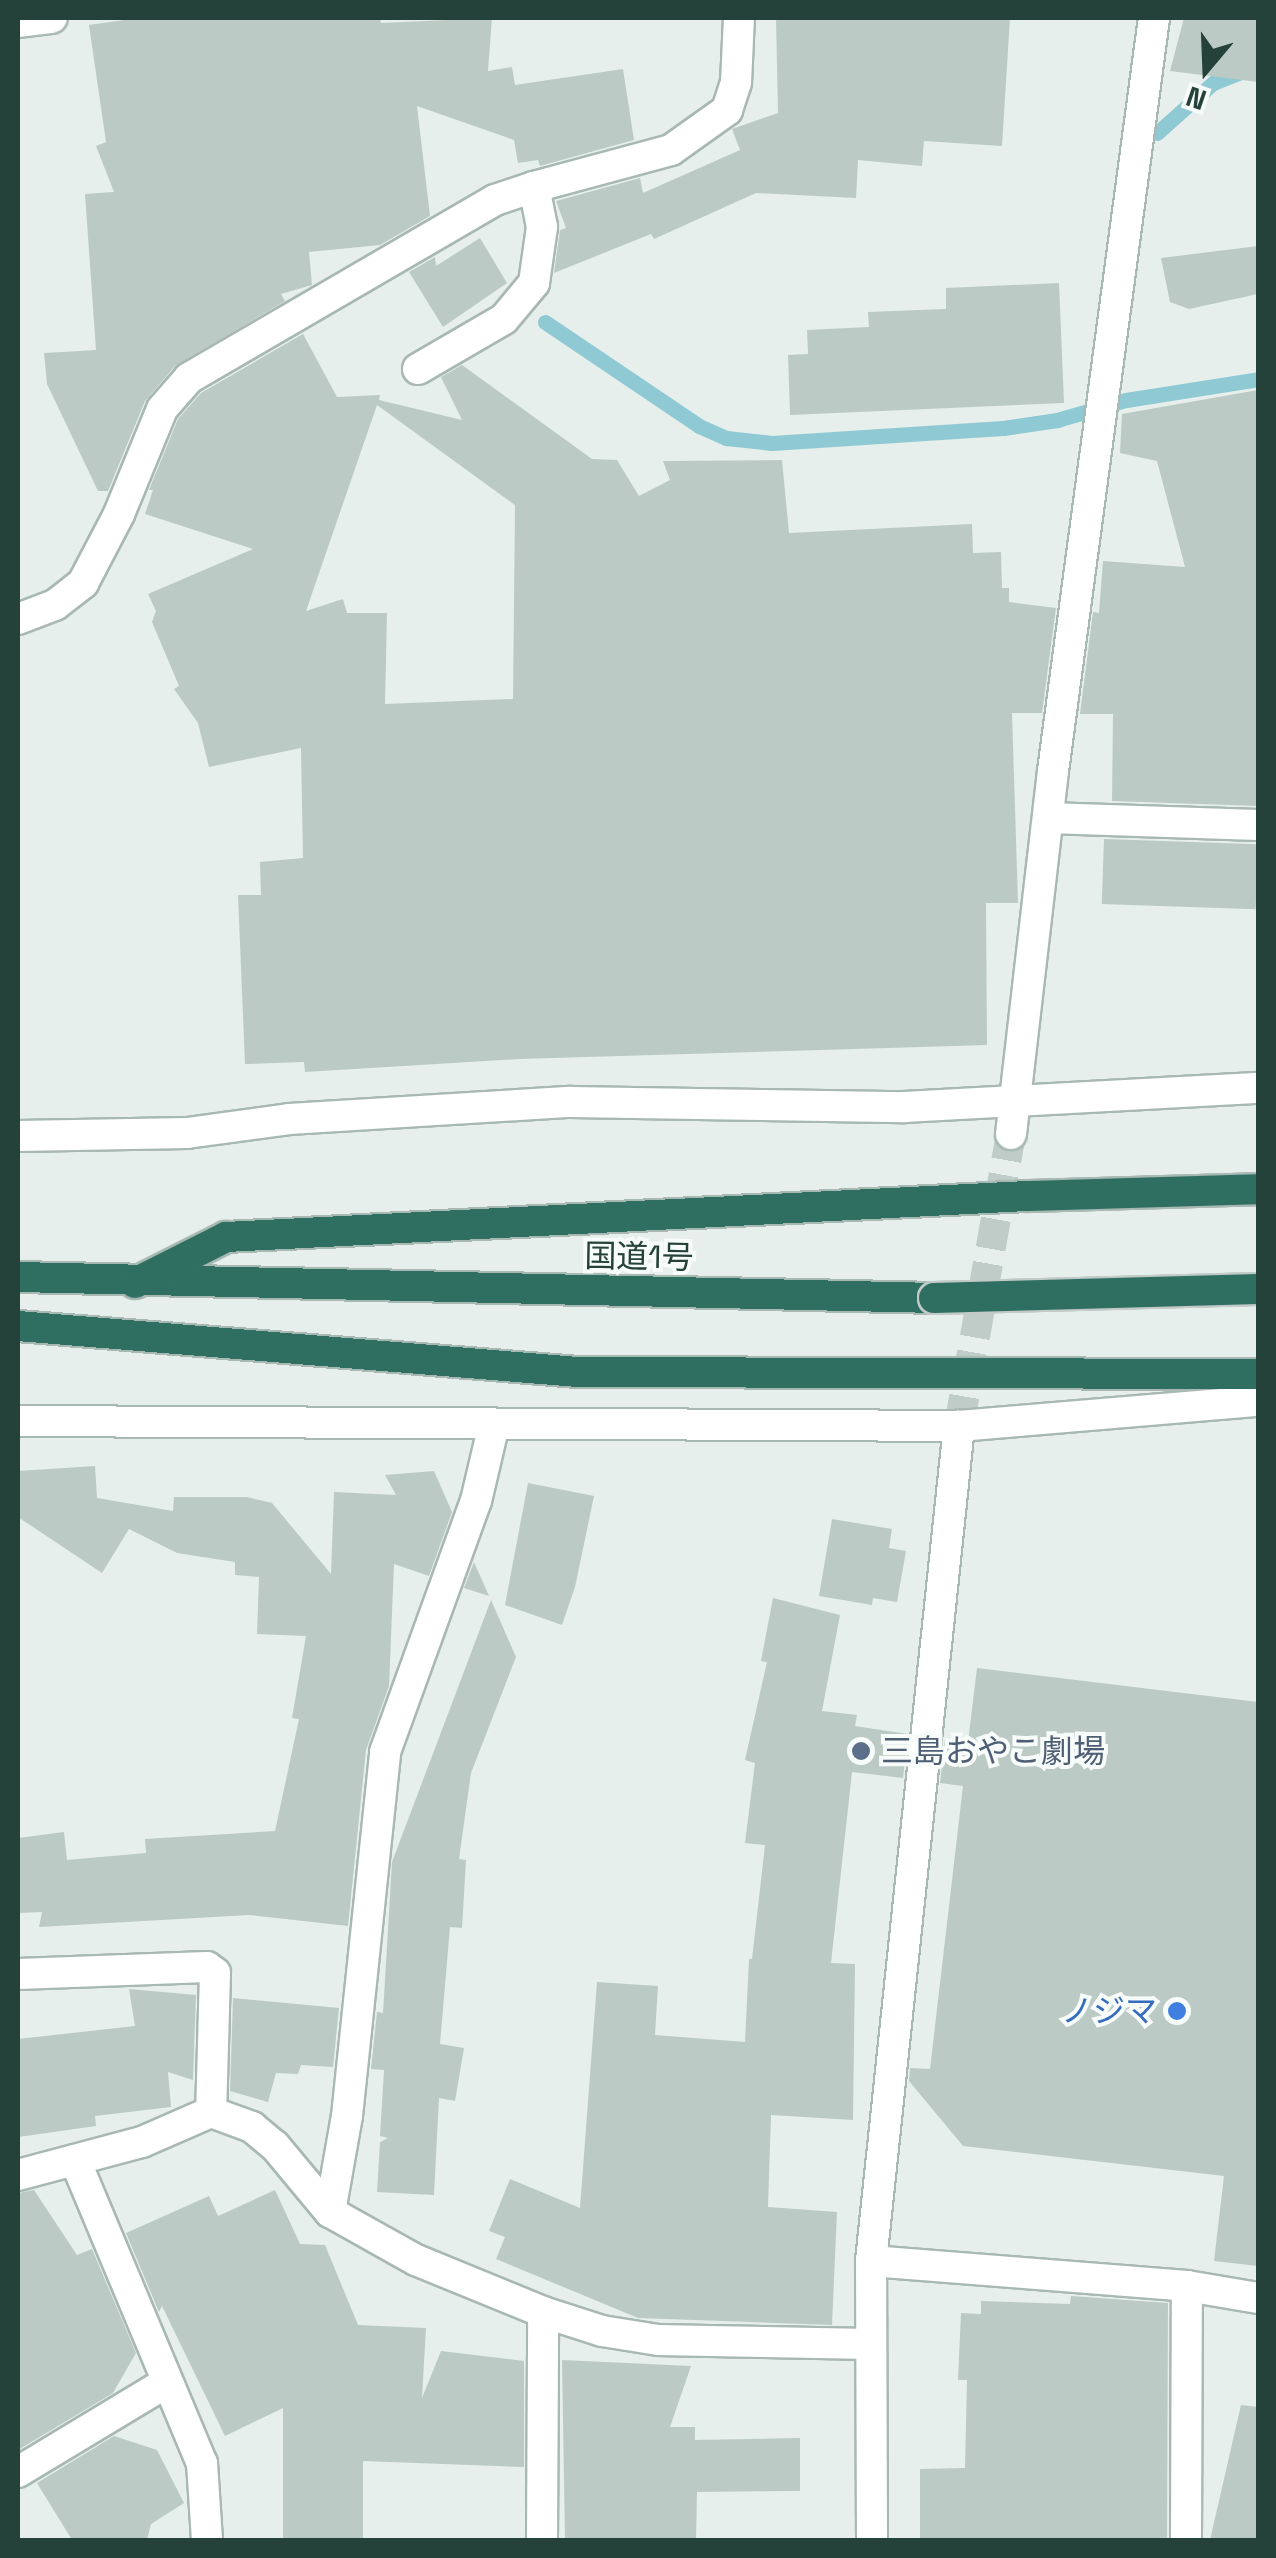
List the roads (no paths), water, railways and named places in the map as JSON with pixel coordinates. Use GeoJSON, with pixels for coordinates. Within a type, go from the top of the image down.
{"type":"FeatureCollection","features":[{"type":"Feature","properties":{"kind":"highway"},"geometry":{"type":"LineString","coordinates":[[135,1283],[226,1237],[1028,1196],[1258,1189]]}},
{"type":"Feature","properties":{"kind":"highway","name":"国道1号"},"geometry":{"type":"LineString","coordinates":[[18,1277],[135,1283],[934,1298],[1258,1289]]}},
{"type":"Feature","properties":{"kind":"highway"},"geometry":{"type":"LineString","coordinates":[[18,1326],[577,1372],[1258,1374]]}},
{"type":"Feature","properties":{"kind":"street"},"geometry":{"type":"LineString","coordinates":[[18,22],[52,18]]}},
{"type":"Feature","properties":{"kind":"street"},"geometry":{"type":"LineString","coordinates":[[18,619],[55,605],[82,583],[118,514],[162,409],[189,378],[496,200],[671,150],[708,126],[727,110],[736,83],[740,18]]}},
{"type":"Feature","properties":{"kind":"street"},"geometry":{"type":"LineString","coordinates":[[1011,1134],[1048,818],[1154,18]]}},
{"type":"Feature","properties":{"kind":"street"},"geometry":{"type":"LineString","coordinates":[[418,369],[504,319],[534,284],[542,227],[534,187]]}},
{"type":"Feature","properties":{"kind":"street"},"geometry":{"type":"LineString","coordinates":[[1048,818],[1258,825]]}},
{"type":"Feature","properties":{"kind":"street"},"geometry":{"type":"LineString","coordinates":[[18,1136],[187,1134],[289,1118],[570,1102],[905,1107],[1258,1088]]}},
{"type":"Feature","properties":{"kind":"street"},"geometry":{"type":"LineString","coordinates":[[18,1421],[960,1426],[1258,1401]]}},
{"type":"Feature","properties":{"kind":"street"},"geometry":{"type":"LineString","coordinates":[[330,2212],[348,2116],[386,1752],[476,1500],[494,1424]]}},
{"type":"Feature","properties":{"kind":"street"},"geometry":{"type":"LineString","coordinates":[[872,2540],[871,2261],[960,1426]]}},
{"type":"Feature","properties":{"kind":"street"},"geometry":{"type":"LineString","coordinates":[[18,1974],[206,1967],[215,1974],[210,2112]]}},
{"type":"Feature","properties":{"kind":"street"},"geometry":{"type":"LineString","coordinates":[[18,2175],[174,2131],[210,2112],[252,2127],[275,2146],[330,2212],[416,2260],[543,2312],[602,2331],[658,2340],[869,2344]]}},
{"type":"Feature","properties":{"kind":"street"},"geometry":{"type":"LineString","coordinates":[[75,2160],[202,2463],[208,2540]]}},
{"type":"Feature","properties":{"kind":"street"},"geometry":{"type":"LineString","coordinates":[[871,2261],[1187,2286],[1258,2298]]}},
{"type":"Feature","properties":{"kind":"street"},"geometry":{"type":"LineString","coordinates":[[1186,2540],[1187,2286]]}},
{"type":"Feature","properties":{"kind":"street"},"geometry":{"type":"LineString","coordinates":[[542,2540],[543,2312]]}},
{"type":"Feature","properties":{"kind":"street"},"geometry":{"type":"LineString","coordinates":[[18,2472],[167,2382]]}},
{"type":"Feature","properties":{"kind":"waterway"},"geometry":{"type":"LineString","coordinates":[[1157,133],[1213,83],[1258,65]]}},
{"type":"Feature","properties":{"kind":"waterway"},"geometry":{"type":"LineString","coordinates":[[545,322],[699,426],[726,438],[772,443],[1003,428],[1057,420],[1126,400],[1258,379]]}},
{"type":"Feature","properties":{"kind":"tunnel"},"geometry":{"type":"LineString","coordinates":[[959,1426],[1011,1134]]}},
{"type":"Feature","properties":{"kind":"place","name":"三島おやこ劇場"},"geometry":{"type":"Point","coordinates":[861,1751]}},
{"type":"Feature","properties":{"kind":"place","name":"ノジマ"},"geometry":{"type":"Point","coordinates":[1177,2011]}}]}
